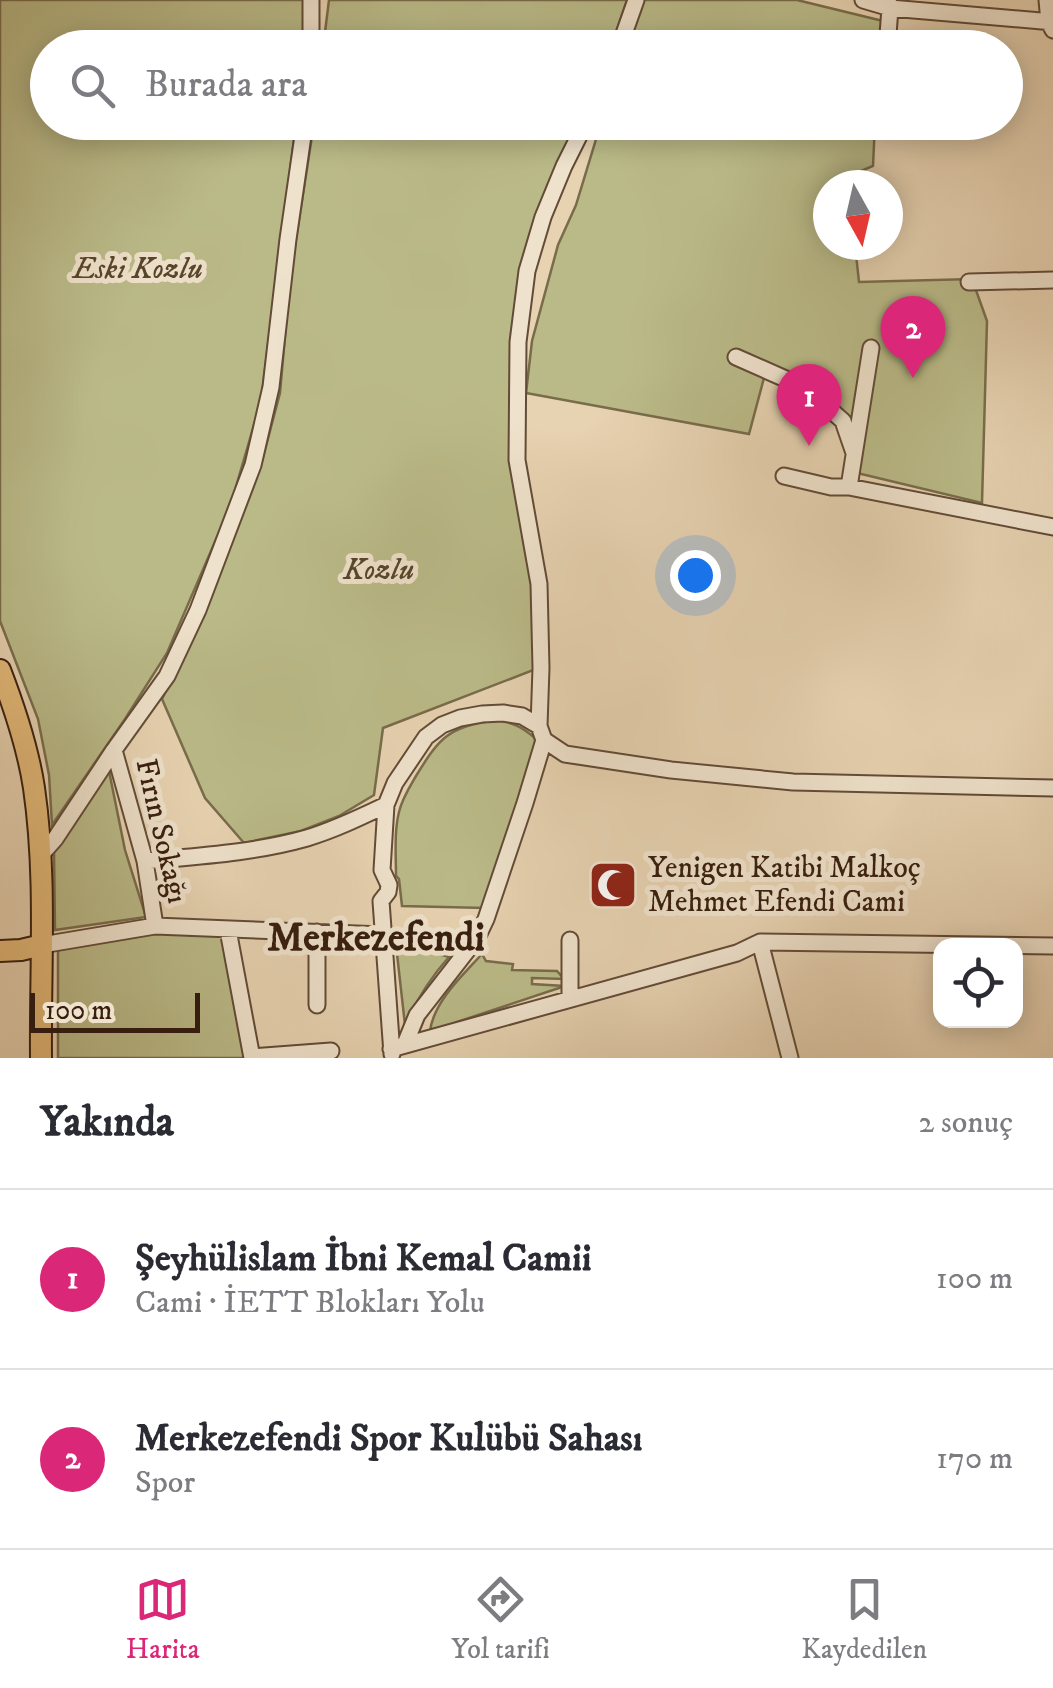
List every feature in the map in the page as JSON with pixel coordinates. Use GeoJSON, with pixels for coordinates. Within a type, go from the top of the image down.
{"type":"FeatureCollection","features":[{"type":"Feature","properties":{"kind":"main road"},"geometry":{"type":"LineString","coordinates":[[0,670],[28,753],[38,830],[33,860]]}},
{"type":"Feature","properties":{"kind":"main road"},"geometry":{"type":"LineString","coordinates":[[0,702],[19,762],[33,860],[41,1058]]}},
{"type":"Feature","properties":{"kind":"main road"},"geometry":{"type":"LineString","coordinates":[[38,830],[48,834],[61,831]]}},
{"type":"Feature","properties":{"kind":"main road"},"geometry":{"type":"LineString","coordinates":[[0,951],[35,947]]}},
{"type":"Feature","properties":{"kind":"main road"},"geometry":{"type":"LineString","coordinates":[[30,1058],[35,947]]}},
{"type":"Feature","properties":{"kind":"street"},"geometry":{"type":"LineString","coordinates":[[625,30],[636,0]]}},
{"type":"Feature","properties":{"kind":"street"},"geometry":{"type":"LineString","coordinates":[[863,0],[958,6],[1052,25],[1047,0]]}},
{"type":"Feature","properties":{"kind":"street"},"geometry":{"type":"LineString","coordinates":[[1008,0],[1011,19]]}},
{"type":"Feature","properties":{"kind":"street"},"geometry":{"type":"LineString","coordinates":[[311,30],[312,4]]}},
{"type":"Feature","properties":{"kind":"street"},"geometry":{"type":"LineString","coordinates":[[888,30],[889,4]]}},
{"type":"Feature","properties":{"kind":"street"},"geometry":{"type":"LineString","coordinates":[[33,860],[61,831],[167,676],[198,610],[253,465],[272,388],[302,140]]}},
{"type":"Feature","properties":{"kind":"street"},"geometry":{"type":"LineString","coordinates":[[396,1050],[417,1015],[474,944],[482,928],[526,803],[541,733],[538,584],[516,460],[518,342],[528,272],[543,217],[577,140]]}},
{"type":"Feature","properties":{"kind":"street"},"geometry":{"type":"LineString","coordinates":[[969,282],[1053,280]]}},
{"type":"Feature","properties":{"kind":"street"},"geometry":{"type":"LineString","coordinates":[[849,487],[871,348]]}},
{"type":"Feature","properties":{"kind":"street"},"geometry":{"type":"LineString","coordinates":[[736,357],[806,388],[843,421],[854,452]]}},
{"type":"Feature","properties":{"kind":"street"},"geometry":{"type":"LineString","coordinates":[[784,476],[831,488],[849,487],[1053,526]]}},
{"type":"Feature","properties":{"kind":"street"},"geometry":{"type":"LineString","coordinates":[[396,1050],[381,902],[374,888],[382,870],[386,805],[395,783],[426,737],[460,718],[502,713],[522,716],[565,754],[671,770],[793,782],[1053,788]]}},
{"type":"Feature","properties":{"kind":"street","name":"Fırın Sokağı"},"geometry":{"type":"LineString","coordinates":[[114,750],[145,861],[155,926]]}},
{"type":"Feature","properties":{"kind":"street"},"geometry":{"type":"LineString","coordinates":[[145,861],[276,846],[311,837],[386,805]]}},
{"type":"Feature","properties":{"kind":"street"},"geometry":{"type":"LineString","coordinates":[[35,947],[155,926],[383,935]]}},
{"type":"Feature","properties":{"kind":"street"},"geometry":{"type":"LineString","coordinates":[[228,930],[252,1058],[331,1051]]}},
{"type":"Feature","properties":{"kind":"street"},"geometry":{"type":"LineString","coordinates":[[317,1006],[318,932]]}},
{"type":"Feature","properties":{"kind":"street"},"geometry":{"type":"LineString","coordinates":[[570,940],[570,998]]}},
{"type":"Feature","properties":{"kind":"street"},"geometry":{"type":"LineString","coordinates":[[396,1050],[737,953],[760,942],[1053,946]]}},
{"type":"Feature","properties":{"kind":"street"},"geometry":{"type":"LineString","coordinates":[[760,942],[790,1058]]}},
{"type":"Feature","properties":{"kind":"street"},"geometry":{"type":"LineString","coordinates":[[854,945],[933,954]]}},
{"type":"Feature","properties":{"kind":"street"},"geometry":{"type":"LineString","coordinates":[[1023,955],[1053,955]]}},
{"type":"Feature","properties":{"kind":"green space","name":"Eski Kozlu"},"geometry":{"type":"Polygon","coordinates":[[[0,0],[308,0],[307,30],[30,30],[30,140],[294,140],[261,401],[230,507],[167,653],[52,825],[49,775],[38,719],[0,621],[0,0]]]}},
{"type":"Feature","properties":{"kind":"green space"},"geometry":{"type":"Polygon","coordinates":[[[329,0],[627,0],[617,30],[325,30],[329,0]]]}},
{"type":"Feature","properties":{"kind":"green space"},"geometry":{"type":"Polygon","coordinates":[[[639,0],[797,0],[883,21],[882,30],[630,30],[639,0]]]}},
{"type":"Feature","properties":{"kind":"green space","name":"Kozlu"},"geometry":{"type":"Polygon","coordinates":[[[311,140],[570,140],[548,184],[519,276],[513,346],[536,669],[383,728],[374,795],[339,816],[301,831],[244,843],[205,798],[162,699],[212,595],[262,461],[280,393],[290,279],[311,140]]]}},
{"type":"Feature","properties":{"kind":"green space"},"geometry":{"type":"Polygon","coordinates":[[[596,140],[874,140],[873,166],[863,170],[813,170],[813,260],[857,260],[859,282],[972,279],[987,321],[982,503],[857,473],[850,421],[808,380],[768,363],[749,434],[526,393],[532,341],[558,245],[576,205],[596,140]]]}},
{"type":"Feature","properties":{"kind":"green space"},"geometry":{"type":"Polygon","coordinates":[[[496,720],[530,734],[535,738],[535,751],[485,908],[402,906],[396,876],[396,836],[406,794],[432,752],[447,736],[467,726],[496,720]]]}},
{"type":"Feature","properties":{"kind":"green space"},"geometry":{"type":"Polygon","coordinates":[[[109,771],[125,850],[146,917],[55,930],[54,850],[109,771]]]}},
{"type":"Feature","properties":{"kind":"green space"},"geometry":{"type":"Polygon","coordinates":[[[153,932],[222,934],[248,1058],[58,1058],[58,948],[153,932]]]}},
{"type":"Feature","properties":{"kind":"green space"},"geometry":{"type":"Polygon","coordinates":[[[399,942],[449,957],[424,989],[405,1025],[396,945],[399,942]]]}},
{"type":"Feature","properties":{"kind":"green space"},"geometry":{"type":"Polygon","coordinates":[[[482,954],[486,961],[513,964],[512,970],[557,971],[564,979],[532,978],[532,984],[565,986],[430,1031],[443,999],[482,954]]]}},
{"type":"Feature","properties":{"kind":"place","name":"Merkezefendi Spor Kulübü Sahası"},"geometry":{"type":"Point","coordinates":[913,378]}},
{"type":"Feature","properties":{"kind":"place","name":"Şeyhülislam İbni Kemal Camii"},"geometry":{"type":"Point","coordinates":[809,446]}},
{"type":"Feature","properties":{"kind":"place","name":"Yenigen Katibi Malkoç Mehmet Efendi Cami"},"geometry":{"type":"Point","coordinates":[613,885]}},
{"type":"Feature","properties":{"kind":"district","name":"Merkezefendi"},"geometry":{"type":"Point","coordinates":[376,939]}}]}
